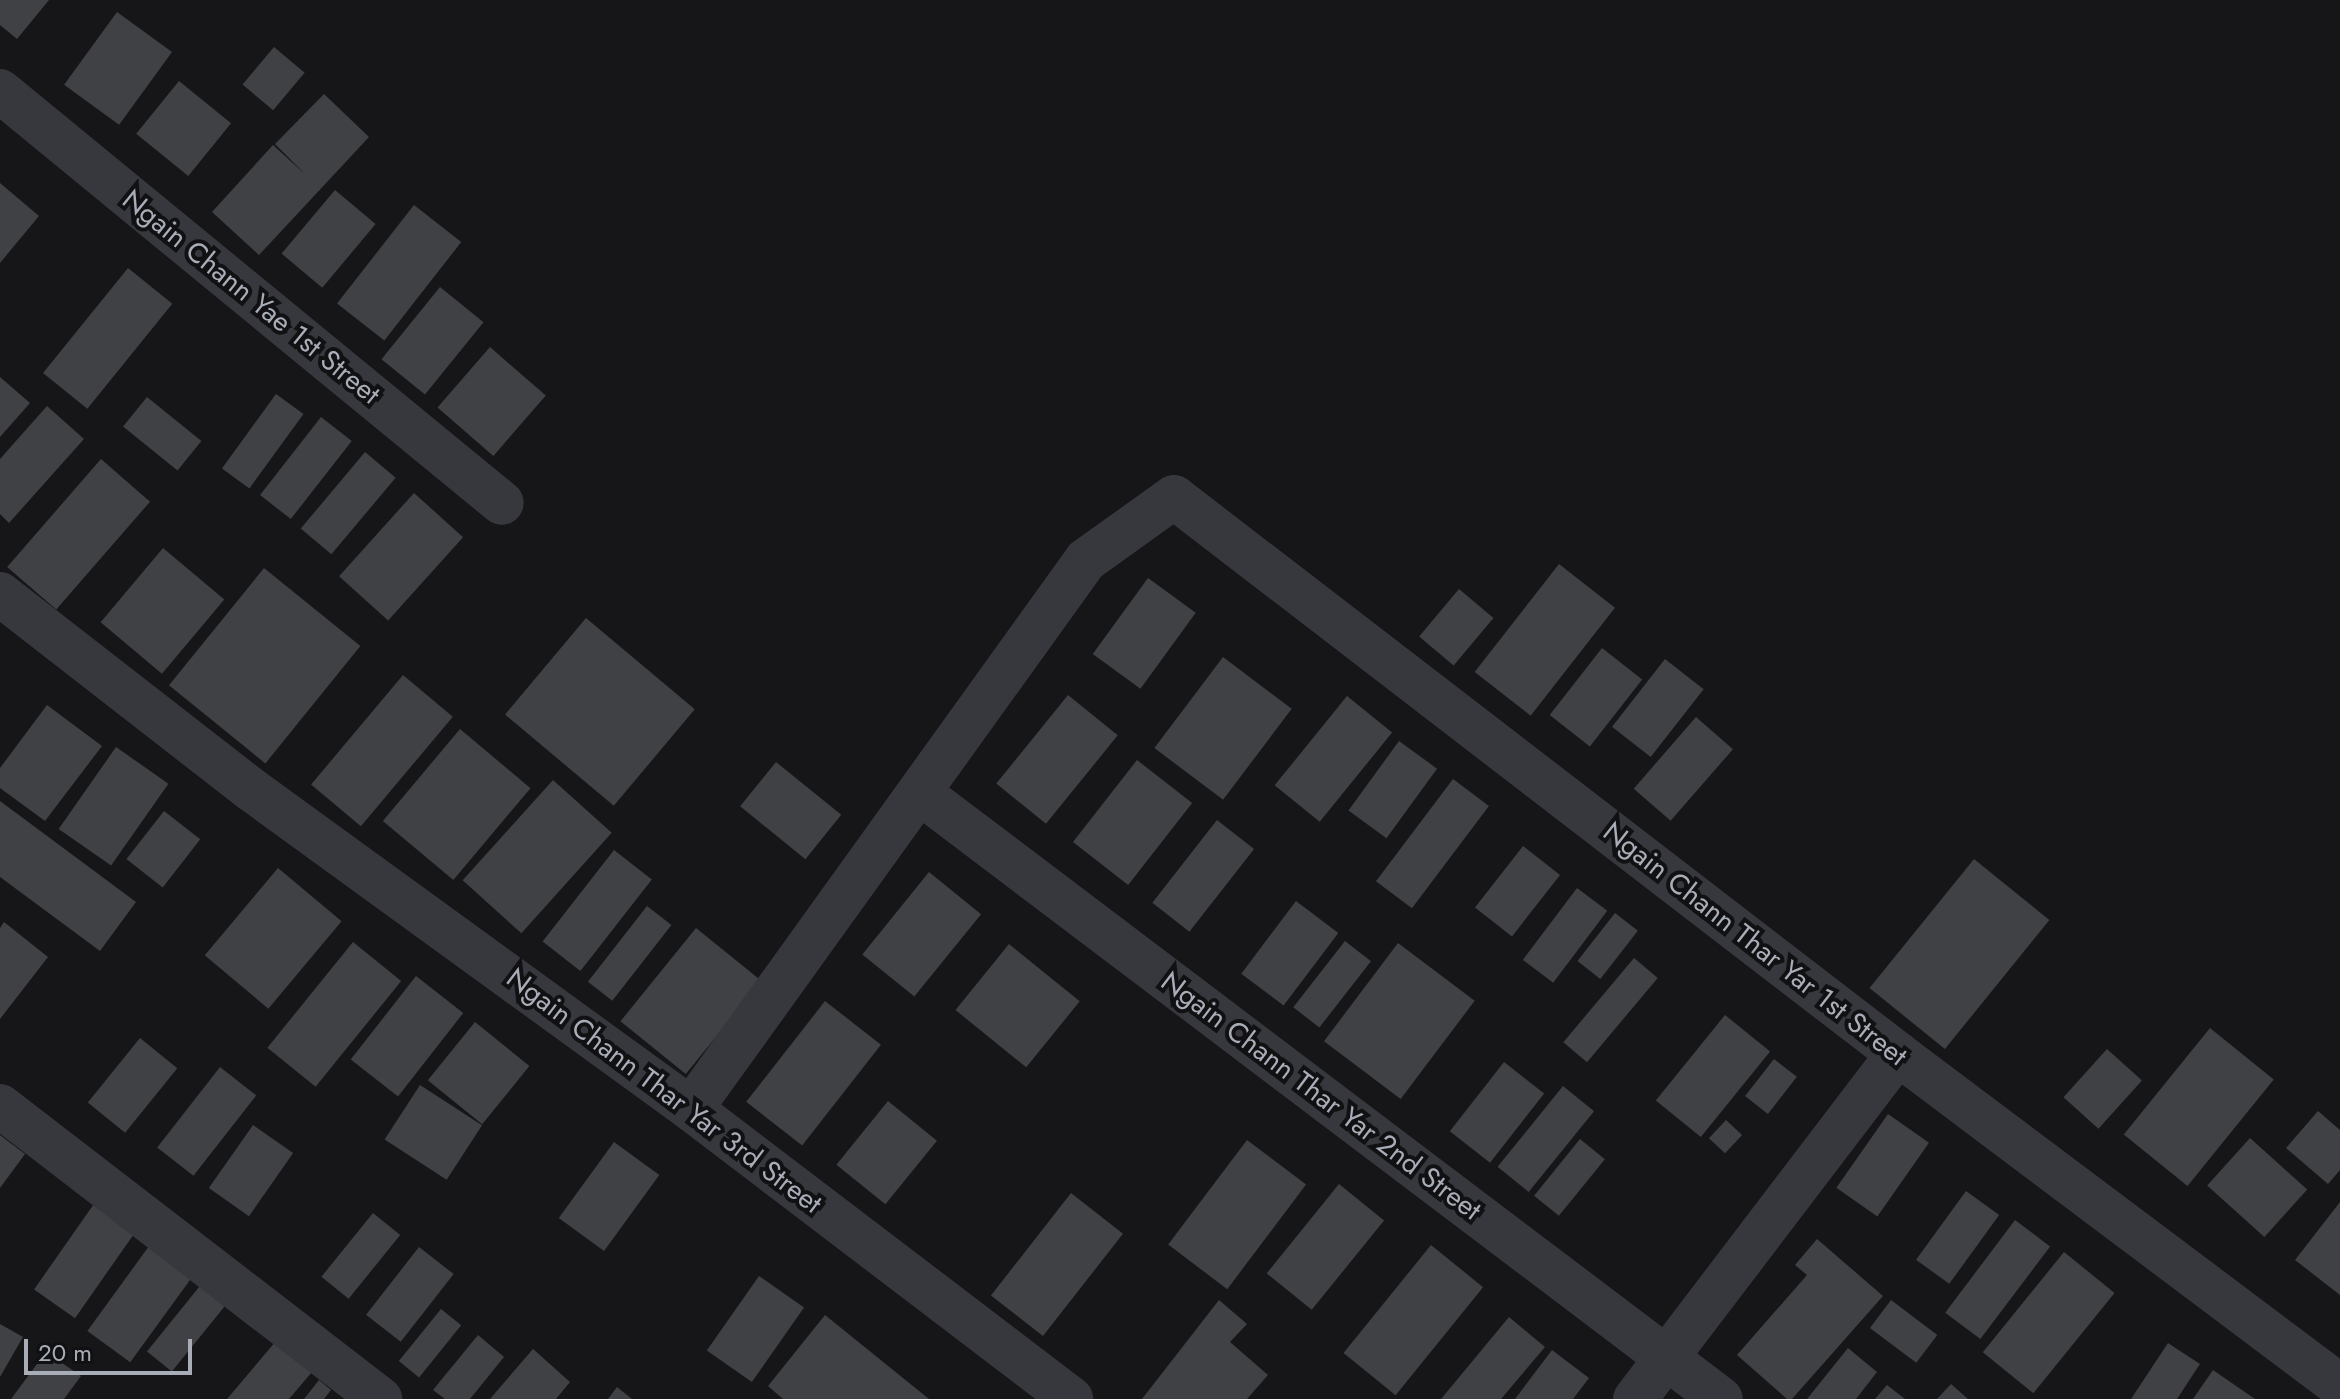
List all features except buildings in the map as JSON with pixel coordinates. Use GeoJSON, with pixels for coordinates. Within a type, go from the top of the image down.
{"type":"FeatureCollection","features":[{"type":"Feature","properties":{"kind":"street","name":"Ngain Chann Yae 1st Street"},"geometry":{"type":"LineString","coordinates":[[0,91],[502,503]]}},
{"type":"Feature","properties":{"kind":"street","name":"Ngain Chann Thar Yar 1st Street"},"geometry":{"type":"LineString","coordinates":[[920,793],[1086,560],[1174,497],[1898,1054],[2340,1386]]}},
{"type":"Feature","properties":{"kind":"street","name":"Ngain Chann Thar Yar 3rd Street"},"geometry":{"type":"LineString","coordinates":[[0,594],[252,790],[691,1109],[1071,1399]]}},
{"type":"Feature","properties":{"kind":"street"},"geometry":{"type":"LineString","coordinates":[[691,1109],[920,793]]}},
{"type":"Feature","properties":{"kind":"street","name":"Ngain Chann Thar Yar 2nd Street"},"geometry":{"type":"LineString","coordinates":[[920,793],[1721,1399]]}},
{"type":"Feature","properties":{"kind":"street"},"geometry":{"type":"LineString","coordinates":[[1635,1399],[1898,1054]]}},
{"type":"Feature","properties":{"kind":"street"},"geometry":{"type":"LineString","coordinates":[[0,1106],[380,1399]]}}]}
